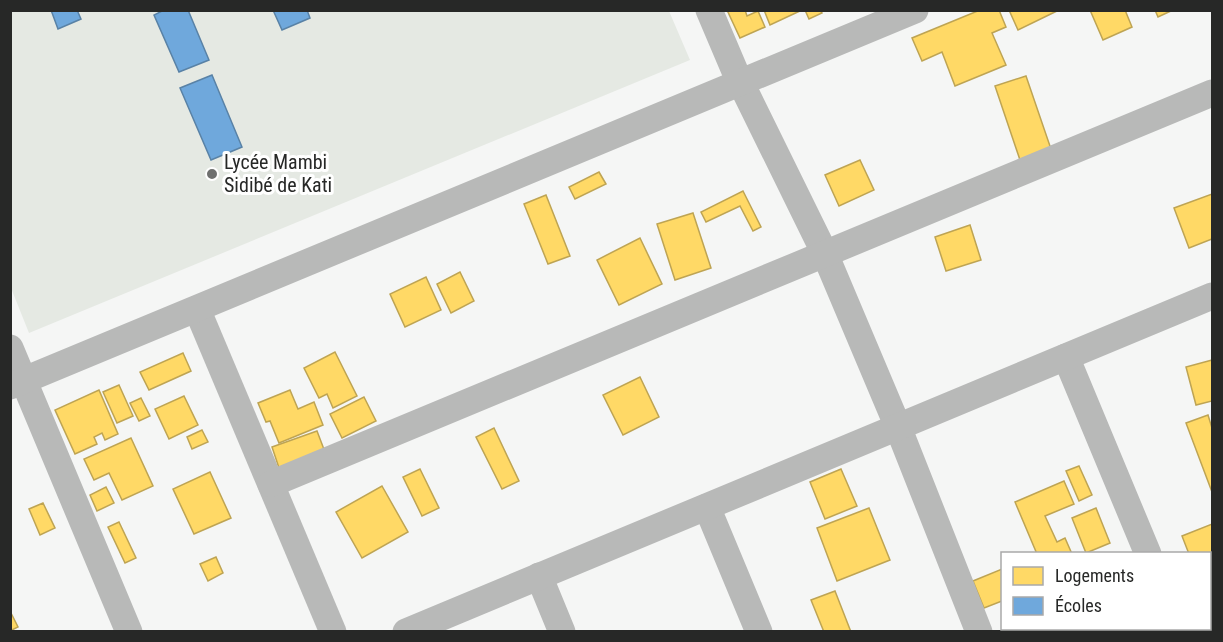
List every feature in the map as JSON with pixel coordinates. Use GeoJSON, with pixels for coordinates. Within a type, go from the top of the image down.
{"type":"FeatureCollection","features":[{"type":"Feature","properties":{"kind":"street"},"geometry":{"type":"LineString","coordinates":[[709,10],[740,83],[825,254],[898,427],[979,632]]}},
{"type":"Feature","properties":{"kind":"street"},"geometry":{"type":"LineString","coordinates":[[17,383],[915,10]]}},
{"type":"Feature","properties":{"kind":"street"},"geometry":{"type":"LineString","coordinates":[[271,484],[1212,93]]}},
{"type":"Feature","properties":{"kind":"street"},"geometry":{"type":"LineString","coordinates":[[406,632],[1212,296]]}},
{"type":"Feature","properties":{"kind":"street"},"geometry":{"type":"LineString","coordinates":[[197,309],[333,632]]}},
{"type":"Feature","properties":{"kind":"street"},"geometry":{"type":"LineString","coordinates":[[10,348],[17,383],[129,632]]}},
{"type":"Feature","properties":{"kind":"street"},"geometry":{"type":"LineString","coordinates":[[1066,357],[1147,552]]}},
{"type":"Feature","properties":{"kind":"street"},"geometry":{"type":"LineString","coordinates":[[707,507],[759,632]]}},
{"type":"Feature","properties":{"kind":"street"},"geometry":{"type":"LineString","coordinates":[[539,576],[562,632]]}},
{"type":"Feature","properties":{"kind":"shaded area","name":"Lycée Mambi Sidibé de Kati"},"geometry":{"type":"Polygon","coordinates":[[[10,11],[669,11],[690,60],[29,333],[11,288],[10,11]]]}},
{"type":"Feature","properties":{"kind":"building: Logements"},"geometry":{"type":"Polygon","coordinates":[[[727,10],[745,10],[747,16],[758,11],[765,27],[740,38],[727,10]]]}},
{"type":"Feature","properties":{"kind":"building: Logements"},"geometry":{"type":"Polygon","coordinates":[[[764,10],[802,10],[770,25],[764,10]]]}},
{"type":"Feature","properties":{"kind":"building: Logements"},"geometry":{"type":"Polygon","coordinates":[[[805,10],[820,10],[822,13],[809,19],[805,10]]]}},
{"type":"Feature","properties":{"kind":"building: Logements"},"geometry":{"type":"Polygon","coordinates":[[[980,10],[999,10],[1006,27],[992,33],[1006,65],[955,86],[942,52],[922,61],[912,38],[980,10]]]}},
{"type":"Feature","properties":{"kind":"building: Logements"},"geometry":{"type":"Polygon","coordinates":[[[1009,10],[1059,10],[1018,30],[1009,10]]]}},
{"type":"Feature","properties":{"kind":"building: Logements"},"geometry":{"type":"Polygon","coordinates":[[[1090,10],[1125,10],[1132,27],[1103,40],[1090,10]]]}},
{"type":"Feature","properties":{"kind":"building: Logements"},"geometry":{"type":"Polygon","coordinates":[[[1155,10],[1173,10],[1158,17],[1155,10]]]}},
{"type":"Feature","properties":{"kind":"building: Logements"},"geometry":{"type":"Polygon","coordinates":[[[1026,76],[1052,152],[1021,163],[995,86],[1026,76]]]}},
{"type":"Feature","properties":{"kind":"building: Logements"},"geometry":{"type":"Polygon","coordinates":[[[860,160],[874,190],[839,206],[825,175],[860,160]]]}},
{"type":"Feature","properties":{"kind":"building: Logements"},"geometry":{"type":"Polygon","coordinates":[[[599,172],[606,184],[575,199],[569,187],[599,172]]]}},
{"type":"Feature","properties":{"kind":"building: Logements"},"geometry":{"type":"Polygon","coordinates":[[[743,191],[761,227],[753,231],[740,206],[706,222],[701,212],[743,191]]]}},
{"type":"Feature","properties":{"kind":"building: Logements"},"geometry":{"type":"Polygon","coordinates":[[[1212,194],[1212,239],[1189,248],[1174,208],[1212,194]]]}},
{"type":"Feature","properties":{"kind":"building: Logements"},"geometry":{"type":"Polygon","coordinates":[[[546,195],[570,256],[548,264],[524,204],[546,195]]]}},
{"type":"Feature","properties":{"kind":"building: Logements"},"geometry":{"type":"Polygon","coordinates":[[[693,213],[711,268],[675,280],[657,224],[693,213]]]}},
{"type":"Feature","properties":{"kind":"building: Logements"},"geometry":{"type":"Polygon","coordinates":[[[970,225],[981,260],[946,271],[935,237],[970,225]]]}},
{"type":"Feature","properties":{"kind":"building: Logements"},"geometry":{"type":"Polygon","coordinates":[[[640,238],[662,284],[619,305],[597,260],[640,238]]]}},
{"type":"Feature","properties":{"kind":"building: Logements"},"geometry":{"type":"Polygon","coordinates":[[[460,272],[474,301],[451,313],[437,284],[460,272]]]}},
{"type":"Feature","properties":{"kind":"building: Logements"},"geometry":{"type":"Polygon","coordinates":[[[426,277],[441,310],[405,327],[390,294],[426,277]]]}},
{"type":"Feature","properties":{"kind":"building: Logements"},"geometry":{"type":"Polygon","coordinates":[[[335,352],[357,396],[333,408],[327,394],[319,398],[304,368],[335,352]]]}},
{"type":"Feature","properties":{"kind":"building: Logements"},"geometry":{"type":"Polygon","coordinates":[[[183,353],[191,371],[149,390],[140,372],[183,353]]]}},
{"type":"Feature","properties":{"kind":"building: Logements"},"geometry":{"type":"Polygon","coordinates":[[[1212,360],[1212,401],[1196,405],[1186,367],[1212,360]]]}},
{"type":"Feature","properties":{"kind":"building: Logements"},"geometry":{"type":"Polygon","coordinates":[[[640,377],[659,417],[623,435],[603,395],[640,377]]]}},
{"type":"Feature","properties":{"kind":"building: Logements"},"geometry":{"type":"Polygon","coordinates":[[[119,385],[133,416],[117,423],[103,392],[119,385]]]}},
{"type":"Feature","properties":{"kind":"building: Logements"},"geometry":{"type":"Polygon","coordinates":[[[99,390],[118,434],[105,440],[102,433],[94,437],[97,444],[75,454],[55,410],[99,390]]]}},
{"type":"Feature","properties":{"kind":"building: Logements"},"geometry":{"type":"Polygon","coordinates":[[[290,390],[298,409],[314,402],[323,425],[279,443],[270,421],[266,422],[258,403],[290,390]]]}},
{"type":"Feature","properties":{"kind":"building: Logements"},"geometry":{"type":"Polygon","coordinates":[[[184,396],[198,425],[169,439],[155,409],[184,396]]]}},
{"type":"Feature","properties":{"kind":"building: Logements"},"geometry":{"type":"Polygon","coordinates":[[[364,397],[376,421],[342,438],[330,414],[364,397]]]}},
{"type":"Feature","properties":{"kind":"building: Logements"},"geometry":{"type":"Polygon","coordinates":[[[141,398],[150,416],[139,421],[130,403],[141,398]]]}},
{"type":"Feature","properties":{"kind":"building: Logements"},"geometry":{"type":"Polygon","coordinates":[[[1208,415],[1212,428],[1212,492],[1186,423],[1208,415]]]}},
{"type":"Feature","properties":{"kind":"building: Logements"},"geometry":{"type":"Polygon","coordinates":[[[494,428],[519,481],[502,489],[476,437],[494,428]]]}},
{"type":"Feature","properties":{"kind":"building: Logements"},"geometry":{"type":"Polygon","coordinates":[[[202,430],[208,442],[192,449],[187,437],[202,430]]]}},
{"type":"Feature","properties":{"kind":"building: Logements"},"geometry":{"type":"Polygon","coordinates":[[[317,431],[325,452],[279,468],[272,447],[317,431]]]}},
{"type":"Feature","properties":{"kind":"building: Logements"},"geometry":{"type":"Polygon","coordinates":[[[131,438],[153,486],[122,500],[109,473],[94,480],[84,459],[131,438]]]}},
{"type":"Feature","properties":{"kind":"building: Logements"},"geometry":{"type":"Polygon","coordinates":[[[1079,466],[1092,495],[1079,501],[1066,471],[1079,466]]]}},
{"type":"Feature","properties":{"kind":"building: Logements"},"geometry":{"type":"Polygon","coordinates":[[[420,469],[439,508],[422,516],[403,477],[420,469]]]}},
{"type":"Feature","properties":{"kind":"building: Logements"},"geometry":{"type":"Polygon","coordinates":[[[841,469],[857,506],[825,519],[810,482],[841,469]]]}},
{"type":"Feature","properties":{"kind":"building: Logements"},"geometry":{"type":"Polygon","coordinates":[[[210,472],[231,518],[194,534],[173,489],[210,472]]]}},
{"type":"Feature","properties":{"kind":"building: Logements"},"geometry":{"type":"Polygon","coordinates":[[[1064,481],[1074,504],[1045,516],[1057,542],[1065,538],[1071,552],[1036,552],[1015,502],[1064,481]]]}},
{"type":"Feature","properties":{"kind":"building: Logements"},"geometry":{"type":"Polygon","coordinates":[[[382,486],[408,532],[362,558],[336,512],[382,486]]]}},
{"type":"Feature","properties":{"kind":"building: Logements"},"geometry":{"type":"Polygon","coordinates":[[[106,487],[114,503],[97,511],[90,495],[106,487]]]}},
{"type":"Feature","properties":{"kind":"building: Logements"},"geometry":{"type":"Polygon","coordinates":[[[43,503],[55,528],[40,535],[29,509],[43,503]]]}},
{"type":"Feature","properties":{"kind":"building: Logements"},"geometry":{"type":"Polygon","coordinates":[[[869,508],[890,560],[837,581],[817,528],[869,508]]]}},
{"type":"Feature","properties":{"kind":"building: Logements"},"geometry":{"type":"Polygon","coordinates":[[[1096,508],[1110,543],[1086,552],[1072,518],[1096,508]]]}},
{"type":"Feature","properties":{"kind":"building: Logements"},"geometry":{"type":"Polygon","coordinates":[[[119,522],[136,558],[125,563],[108,527],[119,522]]]}},
{"type":"Feature","properties":{"kind":"building: Logements"},"geometry":{"type":"Polygon","coordinates":[[[1212,524],[1212,591],[1211,552],[1188,552],[1182,536],[1212,524]]]}},
{"type":"Feature","properties":{"kind":"building: Logements"},"geometry":{"type":"Polygon","coordinates":[[[216,557],[223,573],[208,581],[200,564],[216,557]]]}},
{"type":"Feature","properties":{"kind":"building: Logements"},"geometry":{"type":"Polygon","coordinates":[[[1001,569],[1001,601],[984,608],[973,581],[1001,569]]]}},
{"type":"Feature","properties":{"kind":"building: Logements"},"geometry":{"type":"Polygon","coordinates":[[[835,591],[851,632],[824,632],[811,600],[835,591]]]}},
{"type":"Feature","properties":{"kind":"building: Logements"},"geometry":{"type":"Polygon","coordinates":[[[10,611],[18,627],[10,631],[10,611]]]}},
{"type":"Feature","properties":{"kind":"building: Logements"},"geometry":{"type":"Polygon","coordinates":[[[1080,630],[1116,630],[1113,632],[1081,632],[1080,630]]]}},
{"type":"Feature","properties":{"kind":"building: Écoles"},"geometry":{"type":"Polygon","coordinates":[[[51,10],[77,10],[81,19],[58,29],[51,10]]]}},
{"type":"Feature","properties":{"kind":"building: Écoles"},"geometry":{"type":"Polygon","coordinates":[[[164,10],[188,10],[209,60],[179,72],[154,15],[164,10]]]}},
{"type":"Feature","properties":{"kind":"building: Écoles"},"geometry":{"type":"Polygon","coordinates":[[[273,10],[307,10],[310,18],[282,30],[273,10]]]}},
{"type":"Feature","properties":{"kind":"building: Écoles"},"geometry":{"type":"Polygon","coordinates":[[[212,75],[242,147],[211,160],[180,88],[212,75]]]}},
{"type":"Feature","properties":{"kind":"place","name":"Lycée Mambi Sidibé de Kati"},"geometry":{"type":"Point","coordinates":[212,174]}}]}
